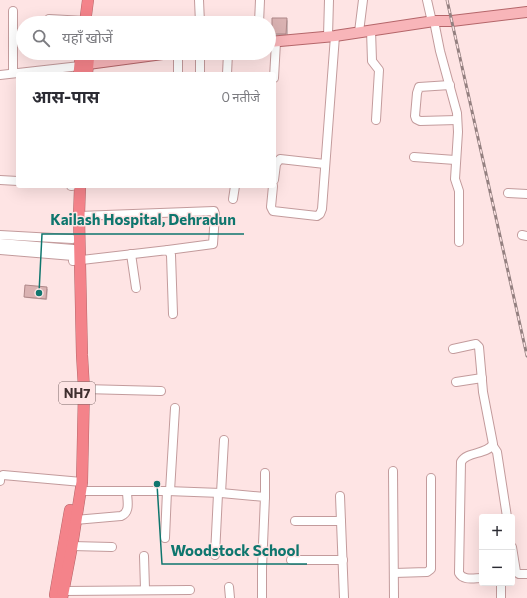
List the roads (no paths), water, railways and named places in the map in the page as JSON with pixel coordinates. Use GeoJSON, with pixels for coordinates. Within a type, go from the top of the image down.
{"type":"FeatureCollection","features":[{"type":"Feature","properties":{"kind":"highway"},"geometry":{"type":"LineString","coordinates":[[88,0],[88,16]]}},
{"type":"Feature","properties":{"kind":"highway"},"geometry":{"type":"LineString","coordinates":[[90,16],[95,0]]}},
{"type":"Feature","properties":{"kind":"highway","name":"NH7"},"geometry":{"type":"LineString","coordinates":[[60,596],[79,485],[77,389],[74,352],[72,188]]}},
{"type":"Feature","properties":{"kind":"highway","name":"NH7"},"geometry":{"type":"LineString","coordinates":[[60,596],[72,546],[79,485],[84,389],[74,253],[79,216],[80,188]]}},
{"type":"Feature","properties":{"kind":"main road"},"geometry":{"type":"LineString","coordinates":[[276,42],[527,12]]}},
{"type":"Feature","properties":{"kind":"main road"},"geometry":{"type":"LineString","coordinates":[[85,66],[124,60]]}},
{"type":"Feature","properties":{"kind":"street"},"geometry":{"type":"LineString","coordinates":[[200,0],[200,16]]}},
{"type":"Feature","properties":{"kind":"street"},"geometry":{"type":"LineString","coordinates":[[259,16],[260,0]]}},
{"type":"Feature","properties":{"kind":"street"},"geometry":{"type":"LineString","coordinates":[[273,188],[271,207],[273,211],[319,216],[322,209],[332,36],[329,0]]}},
{"type":"Feature","properties":{"kind":"street"},"geometry":{"type":"LineString","coordinates":[[359,32],[363,0]]}},
{"type":"Feature","properties":{"kind":"street"},"geometry":{"type":"LineString","coordinates":[[426,0],[450,85],[458,120],[455,179],[459,191],[459,242]]}},
{"type":"Feature","properties":{"kind":"street"},"geometry":{"type":"LineString","coordinates":[[13,11],[13,73]]}},
{"type":"Feature","properties":{"kind":"street"},"geometry":{"type":"LineString","coordinates":[[371,30],[372,61],[379,70],[376,120]]}},
{"type":"Feature","properties":{"kind":"street"},"geometry":{"type":"LineString","coordinates":[[178,60],[178,72]]}},
{"type":"Feature","properties":{"kind":"street"},"geometry":{"type":"LineString","coordinates":[[200,60],[200,72]]}},
{"type":"Feature","properties":{"kind":"street"},"geometry":{"type":"LineString","coordinates":[[227,72],[228,60]]}},
{"type":"Feature","properties":{"kind":"street"},"geometry":{"type":"LineString","coordinates":[[273,60],[274,72]]}},
{"type":"Feature","properties":{"kind":"street"},"geometry":{"type":"LineString","coordinates":[[36,72],[85,66]]}},
{"type":"Feature","properties":{"kind":"street"},"geometry":{"type":"LineString","coordinates":[[0,75],[16,73]]}},
{"type":"Feature","properties":{"kind":"street"},"geometry":{"type":"LineString","coordinates":[[450,85],[419,87],[415,116],[416,119],[420,121],[458,120]]}},
{"type":"Feature","properties":{"kind":"street"},"geometry":{"type":"LineString","coordinates":[[414,157],[455,160]]}},
{"type":"Feature","properties":{"kind":"street"},"geometry":{"type":"LineString","coordinates":[[276,164],[280,159],[325,164]]}},
{"type":"Feature","properties":{"kind":"street"},"geometry":{"type":"LineString","coordinates":[[0,180],[16,181]]}},
{"type":"Feature","properties":{"kind":"street"},"geometry":{"type":"LineString","coordinates":[[233,199],[235,188]]}},
{"type":"Feature","properties":{"kind":"street"},"geometry":{"type":"LineString","coordinates":[[508,193],[527,194]]}},
{"type":"Feature","properties":{"kind":"street"},"geometry":{"type":"LineString","coordinates":[[0,250],[131,254],[213,244],[214,212],[79,216]]}},
{"type":"Feature","properties":{"kind":"street"},"geometry":{"type":"LineString","coordinates":[[0,235],[74,253]]}},
{"type":"Feature","properties":{"kind":"street"},"geometry":{"type":"LineString","coordinates":[[0,243],[74,253]]}},
{"type":"Feature","properties":{"kind":"street"},"geometry":{"type":"LineString","coordinates":[[168,250],[171,255],[173,314]]}},
{"type":"Feature","properties":{"kind":"street"},"geometry":{"type":"LineString","coordinates":[[131,254],[136,288]]}},
{"type":"Feature","properties":{"kind":"street"},"geometry":{"type":"LineString","coordinates":[[453,349],[478,345],[479,347],[482,378],[493,446],[497,452],[507,514]]}},
{"type":"Feature","properties":{"kind":"street"},"geometry":{"type":"LineString","coordinates":[[456,382],[482,378]]}},
{"type":"Feature","properties":{"kind":"street"},"geometry":{"type":"LineString","coordinates":[[84,389],[161,391]]}},
{"type":"Feature","properties":{"kind":"street"},"geometry":{"type":"LineString","coordinates":[[165,538],[175,408]]}},
{"type":"Feature","properties":{"kind":"street"},"geometry":{"type":"LineString","coordinates":[[215,555],[224,440]]}},
{"type":"Feature","properties":{"kind":"street"},"geometry":{"type":"LineString","coordinates":[[479,578],[463,578],[459,573],[461,462],[463,459],[493,446]]}},
{"type":"Feature","properties":{"kind":"street"},"geometry":{"type":"LineString","coordinates":[[393,472],[394,598]]}},
{"type":"Feature","properties":{"kind":"street"},"geometry":{"type":"LineString","coordinates":[[262,598],[265,473]]}},
{"type":"Feature","properties":{"kind":"street"},"geometry":{"type":"LineString","coordinates":[[0,481],[0,477],[3,475],[127,492],[168,491],[265,497]]}},
{"type":"Feature","properties":{"kind":"street"},"geometry":{"type":"LineString","coordinates":[[394,573],[427,572],[431,569],[431,478]]}},
{"type":"Feature","properties":{"kind":"street"},"geometry":{"type":"LineString","coordinates":[[75,520],[121,516],[125,514],[128,509],[127,492]]}},
{"type":"Feature","properties":{"kind":"street"},"geometry":{"type":"LineString","coordinates":[[340,496],[344,598]]}},
{"type":"Feature","properties":{"kind":"street"},"geometry":{"type":"LineString","coordinates":[[295,521],[341,521]]}},
{"type":"Feature","properties":{"kind":"street"},"geometry":{"type":"LineString","coordinates":[[72,546],[112,547]]}},
{"type":"Feature","properties":{"kind":"street"},"geometry":{"type":"LineString","coordinates":[[512,550],[516,572],[519,574],[527,574]]}},
{"type":"Feature","properties":{"kind":"street"},"geometry":{"type":"LineString","coordinates":[[144,556],[145,589]]}},
{"type":"Feature","properties":{"kind":"street"},"geometry":{"type":"LineString","coordinates":[[291,560],[343,560]]}},
{"type":"Feature","properties":{"kind":"street"},"geometry":{"type":"LineString","coordinates":[[501,586],[501,598]]}},
{"type":"Feature","properties":{"kind":"street"},"geometry":{"type":"LineString","coordinates":[[229,587],[230,598]]}},
{"type":"Feature","properties":{"kind":"street"},"geometry":{"type":"LineString","coordinates":[[60,596],[145,589],[190,590]]}},
{"type":"Feature","properties":{"kind":"railway"},"geometry":{"type":"LineString","coordinates":[[447,0],[527,356]]}},
{"type":"Feature","properties":{"kind":"place","name":"Kailash Hospital, Dehradun"},"geometry":{"type":"Point","coordinates":[39,293]}},
{"type":"Feature","properties":{"kind":"place","name":"Woodstock School"},"geometry":{"type":"Point","coordinates":[157,484]}}]}
